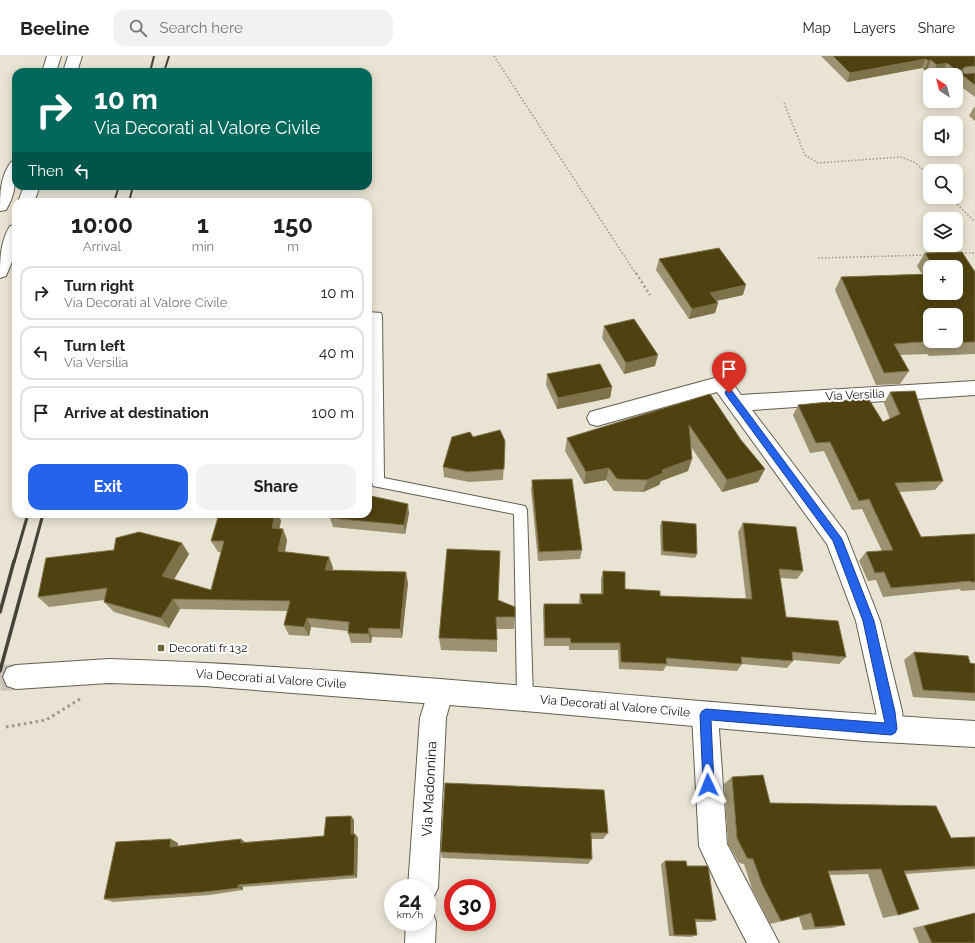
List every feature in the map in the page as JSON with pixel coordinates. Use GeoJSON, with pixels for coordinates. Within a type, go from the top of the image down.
{"type":"FeatureCollection","features":[{"type":"Feature","properties":{"kind":"main road"},"geometry":{"type":"LineString","coordinates":[[50,68],[54,56]]}},
{"type":"Feature","properties":{"kind":"main road"},"geometry":{"type":"LineString","coordinates":[[71,68],[75,56]]}},
{"type":"Feature","properties":{"kind":"main road"},"geometry":{"type":"LineString","coordinates":[[0,206],[12,175]]}},
{"type":"Feature","properties":{"kind":"main road"},"geometry":{"type":"LineString","coordinates":[[0,272],[12,240]]}},
{"type":"Feature","properties":{"kind":"main road"},"geometry":{"type":"LineString","coordinates":[[598,418],[722,383],[837,539],[868,621],[889,712],[891,729]]}},
{"type":"Feature","properties":{"kind":"main road","name":"Via Versilia"},"geometry":{"type":"LineString","coordinates":[[736,403],[975,388]]}},
{"type":"Feature","properties":{"kind":"main road","name":"Via Decorati al Valore Civile"},"geometry":{"type":"LineString","coordinates":[[16,677],[109,671],[204,674],[526,698],[706,715],[975,734]]}},
{"type":"Feature","properties":{"kind":"main road","name":"Via Madonnina"},"geometry":{"type":"LineString","coordinates":[[424,879],[433,718],[440,692]]}},
{"type":"Feature","properties":{"kind":"main road","name":"Via Decorati al Valore Civile"},"geometry":{"type":"LineString","coordinates":[[706,715],[709,799],[713,846],[764,943]]}},
{"type":"Feature","properties":{"kind":"main road"},"geometry":{"type":"LineString","coordinates":[[420,943],[421,931]]}},
{"type":"Feature","properties":{"kind":"lane","name":"Via Decorati al Valore Civile"},"geometry":{"type":"LineString","coordinates":[[372,316],[378,316],[378,482],[520,510],[526,698]]}},
{"type":"Feature","properties":{"kind":"path"},"geometry":{"type":"LineString","coordinates":[[494,56],[650,295]]}},
{"type":"Feature","properties":{"kind":"path"},"geometry":{"type":"LineString","coordinates":[[784,103],[805,155],[818,163],[901,157],[916,163],[923,170]]}},
{"type":"Feature","properties":{"kind":"path"},"geometry":{"type":"LineString","coordinates":[[957,204],[975,222]]}},
{"type":"Feature","properties":{"kind":"path"},"geometry":{"type":"LineString","coordinates":[[959,254],[975,253]]}},
{"type":"Feature","properties":{"kind":"path"},"geometry":{"type":"LineString","coordinates":[[818,258],[928,255]]}},
{"type":"Feature","properties":{"kind":"path"},"geometry":{"type":"LineString","coordinates":[[6,727],[46,720],[83,697]]}},
{"type":"Feature","properties":{"kind":"building"},"geometry":{"type":"Polygon","coordinates":[[[833,56],[975,56],[975,66],[963,69],[953,68],[947,63],[937,65],[931,60],[928,61],[926,59],[850,73],[833,56]]]}},
{"type":"Feature","properties":{"kind":"building"},"geometry":{"type":"Polygon","coordinates":[[[963,72],[966,74],[975,73],[975,85],[963,76],[963,72]]]}},
{"type":"Feature","properties":{"kind":"building"},"geometry":{"type":"Polygon","coordinates":[[[719,248],[746,285],[710,293],[718,303],[692,309],[659,259],[719,248]]]}},
{"type":"Feature","properties":{"kind":"building"},"geometry":{"type":"Polygon","coordinates":[[[962,252],[975,272],[975,342],[963,342],[963,308],[923,308],[923,342],[894,344],[909,371],[884,373],[841,277],[923,274],[923,300],[963,300],[963,260],[929,260],[925,253],[962,252]]]}},
{"type":"Feature","properties":{"kind":"building"},"geometry":{"type":"Polygon","coordinates":[[[634,319],[658,355],[626,363],[604,326],[634,319]]]}},
{"type":"Feature","properties":{"kind":"building"},"geometry":{"type":"Polygon","coordinates":[[[600,364],[612,387],[558,398],[547,374],[600,364]]]}},
{"type":"Feature","properties":{"kind":"building"},"geometry":{"type":"Polygon","coordinates":[[[915,391],[943,481],[895,483],[921,537],[975,534],[975,582],[970,581],[891,588],[884,572],[875,573],[866,552],[893,550],[869,499],[859,501],[830,442],[816,443],[798,405],[868,398],[883,422],[900,414],[890,392],[915,391]]]}},
{"type":"Feature","properties":{"kind":"building"},"geometry":{"type":"Polygon","coordinates":[[[710,394],[741,440],[765,469],[727,480],[689,425],[692,459],[662,470],[663,473],[647,480],[617,479],[609,468],[586,472],[567,438],[710,394]]]}},
{"type":"Feature","properties":{"kind":"building"},"geometry":{"type":"Polygon","coordinates":[[[500,430],[505,441],[504,469],[468,472],[443,467],[452,437],[470,432],[473,437],[500,430]]]}},
{"type":"Feature","properties":{"kind":"building"},"geometry":{"type":"Polygon","coordinates":[[[572,479],[582,550],[539,552],[532,480],[572,479]]]}},
{"type":"Feature","properties":{"kind":"building"},"geometry":{"type":"Polygon","coordinates":[[[372,496],[408,504],[404,525],[330,518],[372,518],[372,496]]]}},
{"type":"Feature","properties":{"kind":"building"},"geometry":{"type":"Polygon","coordinates":[[[218,518],[274,518],[272,528],[283,529],[278,551],[329,557],[325,570],[406,572],[400,629],[369,628],[368,634],[348,633],[349,622],[307,618],[304,627],[284,625],[290,601],[173,599],[161,618],[104,602],[107,588],[38,597],[46,558],[114,550],[116,538],[139,532],[182,543],[162,576],[211,590],[224,541],[211,541],[218,518]]]}},
{"type":"Feature","properties":{"kind":"building"},"geometry":{"type":"Polygon","coordinates":[[[662,521],[696,524],[697,554],[663,551],[662,521]]]}},
{"type":"Feature","properties":{"kind":"building"},"geometry":{"type":"Polygon","coordinates":[[[743,523],[796,527],[803,571],[779,569],[786,617],[838,621],[846,657],[792,652],[793,661],[741,657],[742,664],[666,658],[667,664],[621,662],[620,643],[571,643],[570,638],[545,638],[544,604],[582,604],[580,594],[603,594],[603,571],[625,572],[625,589],[660,591],[660,596],[752,599],[743,523]]]}},
{"type":"Feature","properties":{"kind":"building"},"geometry":{"type":"Polygon","coordinates":[[[447,549],[500,551],[498,600],[515,607],[515,617],[496,617],[497,640],[439,638],[447,549]]]}},
{"type":"Feature","properties":{"kind":"building"},"geometry":{"type":"Polygon","coordinates":[[[914,652],[968,656],[970,663],[975,664],[975,693],[923,690],[914,652]]]}},
{"type":"Feature","properties":{"kind":"building"},"geometry":{"type":"Polygon","coordinates":[[[763,775],[770,803],[936,806],[951,838],[975,837],[975,866],[904,871],[919,909],[898,915],[881,869],[828,871],[845,925],[815,927],[811,913],[781,921],[762,884],[753,859],[747,858],[737,838],[732,777],[763,775]]]}},
{"type":"Feature","properties":{"kind":"building"},"geometry":{"type":"Polygon","coordinates":[[[445,783],[604,790],[608,833],[591,833],[592,859],[441,852],[445,783]]]}},
{"type":"Feature","properties":{"kind":"building"},"geometry":{"type":"Polygon","coordinates":[[[351,816],[351,834],[355,834],[354,875],[238,885],[238,888],[204,892],[104,899],[116,842],[171,839],[170,847],[241,839],[241,843],[324,836],[326,817],[351,816]]]}},
{"type":"Feature","properties":{"kind":"building"},"geometry":{"type":"Polygon","coordinates":[[[665,861],[686,861],[687,866],[708,866],[716,920],[695,919],[697,935],[674,935],[665,861]]]}},
{"type":"Feature","properties":{"kind":"building"},"geometry":{"type":"Polygon","coordinates":[[[975,913],[975,943],[932,943],[924,926],[975,913]]]}},
{"type":"Feature","properties":{"kind":"tunnel"},"geometry":{"type":"LineString","coordinates":[[0,678],[16,677]]}},
{"type":"Feature","properties":{"kind":"railway"},"geometry":{"type":"LineString","coordinates":[[151,68],[154,56]]}},
{"type":"Feature","properties":{"kind":"railway"},"geometry":{"type":"LineString","coordinates":[[165,68],[169,56]]}},
{"type":"Feature","properties":{"kind":"railway"},"geometry":{"type":"LineString","coordinates":[[115,198],[118,190]]}},
{"type":"Feature","properties":{"kind":"railway"},"geometry":{"type":"LineString","coordinates":[[130,198],[132,190]]}},
{"type":"Feature","properties":{"kind":"railway"},"geometry":{"type":"LineString","coordinates":[[14,562],[27,518]]}},
{"type":"Feature","properties":{"kind":"railway"},"geometry":{"type":"LineString","coordinates":[[30,562],[42,518]]}},
{"type":"Feature","properties":{"kind":"railway"},"geometry":{"type":"LineString","coordinates":[[0,612],[14,561]]}},
{"type":"Feature","properties":{"kind":"railway"},"geometry":{"type":"LineString","coordinates":[[0,671],[30,561]]}},
{"type":"Feature","properties":{"kind":"place","name":"Decorati fr 132"},"geometry":{"type":"Point","coordinates":[161,648]}},
{"type":"Feature","properties":{"kind":"route"},"geometry":{"type":"LineString","coordinates":[[708,785],[706,715],[891,729],[889,712],[868,621],[837,539],[729,393]]}}]}
